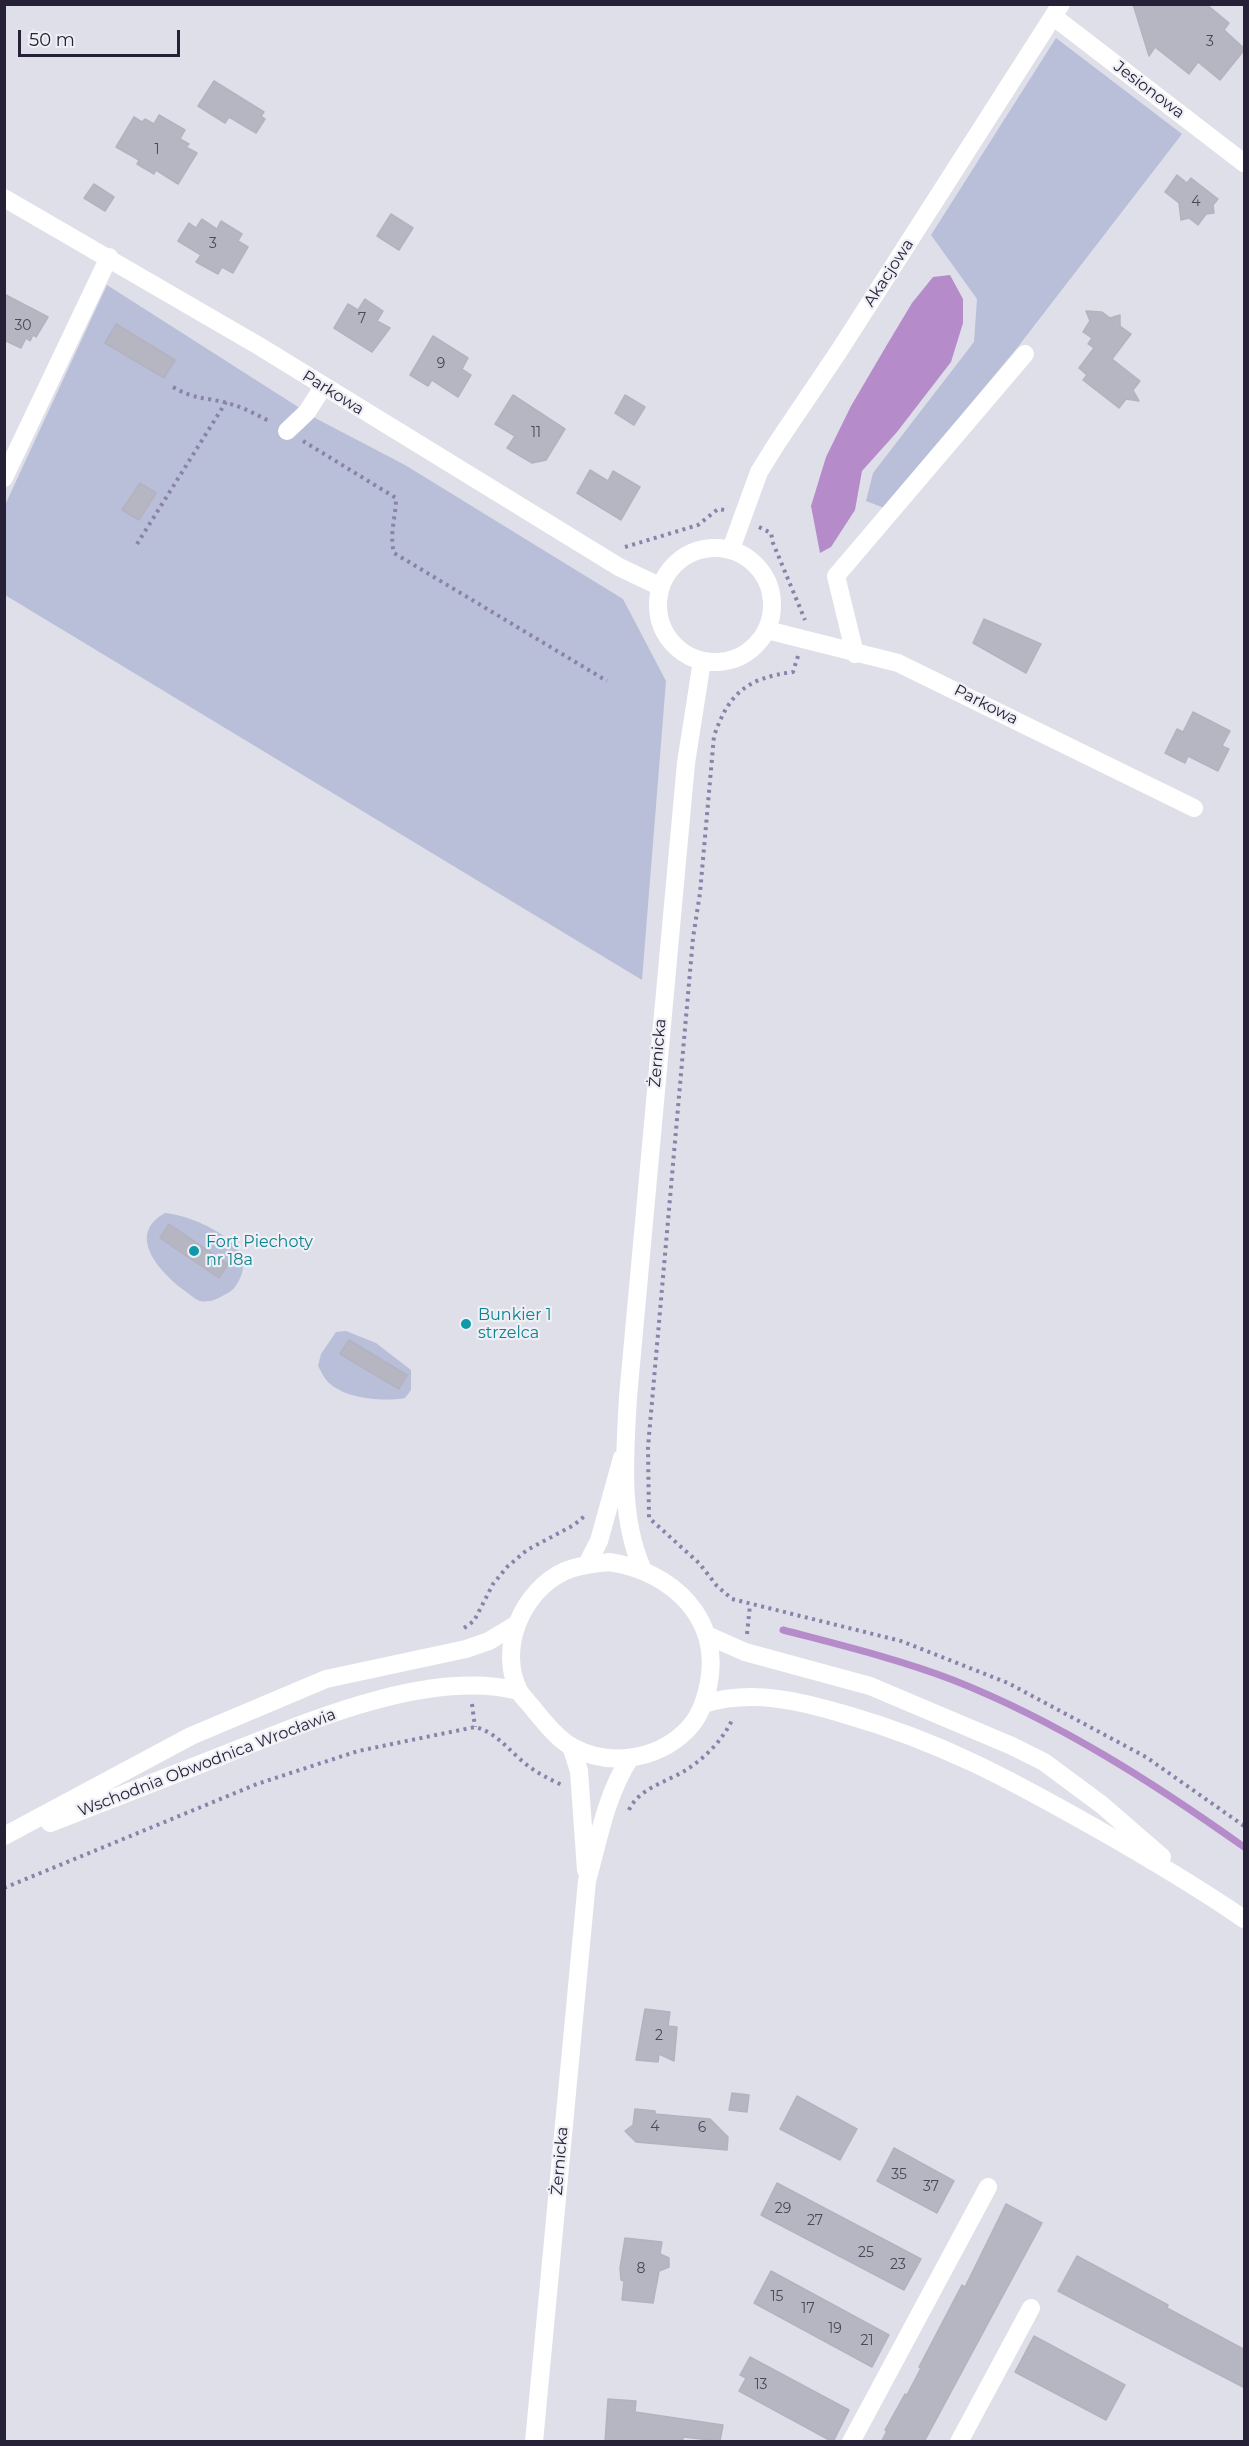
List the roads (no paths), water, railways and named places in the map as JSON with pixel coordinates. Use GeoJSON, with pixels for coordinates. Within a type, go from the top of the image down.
{"type":"FeatureCollection","features":[{"type":"Feature","properties":{"kind":"street","name":"Jesionowa"},"geometry":{"type":"LineString","coordinates":[[1058,11],[1245,163]]}},
{"type":"Feature","properties":{"kind":"street","name":"Akacjowa"},"geometry":{"type":"LineString","coordinates":[[731,549],[759,472],[1058,11]]}},
{"type":"Feature","properties":{"kind":"street","name":"Parkowa"},"geometry":{"type":"LineString","coordinates":[[4,198],[109,257],[619,567],[661,587]]}},
{"type":"Feature","properties":{"kind":"street"},"geometry":{"type":"LineString","coordinates":[[4,478],[109,257]]}},
{"type":"Feature","properties":{"kind":"street"},"geometry":{"type":"LineString","coordinates":[[855,654],[836,576],[1025,354]]}},
{"type":"Feature","properties":{"kind":"street"},"geometry":{"type":"LineString","coordinates":[[287,431],[307,412],[323,387]]}},
{"type":"Feature","properties":{"kind":"street"},"geometry":{"type":"LineString","coordinates":[[707,548],[731,549],[751,560],[761,571],[770,588],[772,606],[767,630],[746,654],[728,661],[702,661],[683,653],[668,637],[660,621],[658,604],[661,587],[675,564],[683,557],[707,548]]}},
{"type":"Feature","properties":{"kind":"street","name":"Parkowa"},"geometry":{"type":"LineString","coordinates":[[767,630],[898,663],[1194,808]]}},
{"type":"Feature","properties":{"kind":"street","name":"Żernicka"},"geometry":{"type":"LineString","coordinates":[[642,1568],[634,1549],[628,1516],[625,1448],[686,763],[702,661]]}},
{"type":"Feature","properties":{"kind":"street","name":"Żernicka"},"geometry":{"type":"LineString","coordinates":[[586,1564],[599,1541],[625,1448]]}},
{"type":"Feature","properties":{"kind":"street"},"geometry":{"type":"LineString","coordinates":[[609,1562],[642,1568],[680,1594],[709,1636],[712,1668],[704,1704],[693,1724],[682,1734],[646,1754],[630,1758],[605,1757],[571,1746],[553,1732],[519,1691],[514,1674],[512,1648],[522,1611],[536,1592],[564,1571],[586,1564],[609,1562]]}},
{"type":"Feature","properties":{"kind":"street","name":"Wschodnia Obwodnica Wrocławia"},"geometry":{"type":"LineString","coordinates":[[4,1839],[191,1736],[326,1679],[466,1649],[489,1641],[517,1624]]}},
{"type":"Feature","properties":{"kind":"street"},"geometry":{"type":"LineString","coordinates":[[709,1636],[746,1652],[870,1686],[951,1718],[1033,1757],[1102,1805],[1193,1884]]}},
{"type":"Feature","properties":{"kind":"street","name":"Wschodnia Obwodnica Wrocławia"},"geometry":{"type":"LineString","coordinates":[[4,1839],[328,1714],[404,1695],[469,1685],[485,1684],[519,1691]]}},
{"type":"Feature","properties":{"kind":"street"},"geometry":{"type":"LineString","coordinates":[[704,1704],[738,1697],[807,1703],[936,1744],[990,1768],[1193,1884],[1245,1919]]}},
{"type":"Feature","properties":{"kind":"street","name":"Żernicka"},"geometry":{"type":"LineString","coordinates":[[534,2442],[587,1881],[579,1771],[571,1746]]}},
{"type":"Feature","properties":{"kind":"street","name":"Żernicka"},"geometry":{"type":"LineString","coordinates":[[587,1881],[610,1797],[617,1777],[630,1758]]}},
{"type":"Feature","properties":{"kind":"street"},"geometry":{"type":"LineString","coordinates":[[851,2442],[988,2187]]}},
{"type":"Feature","properties":{"kind":"street"},"geometry":{"type":"LineString","coordinates":[[959,2442],[1031,2308]]}},
{"type":"Feature","properties":{"kind":"waterway"},"geometry":{"type":"LineString","coordinates":[[783,1630],[911,1665],[992,1696],[1104,1755],[1244,1847]]}},
{"type":"Feature","properties":{"kind":"place","name":"Fort Piechoty nr 18a"},"geometry":{"type":"Point","coordinates":[194,1251]}},
{"type":"Feature","properties":{"kind":"place","name":"Bunkier 1 strzelca"},"geometry":{"type":"Point","coordinates":[466,1324]}}]}
